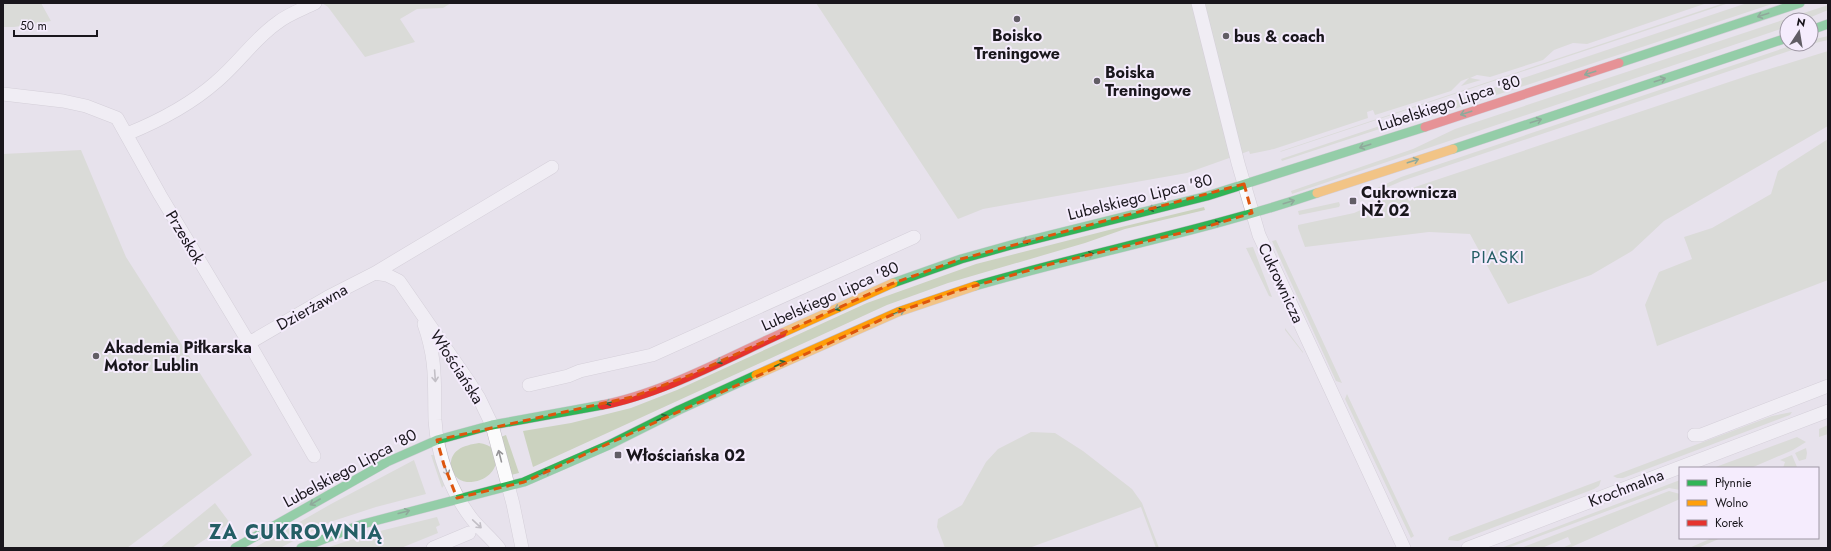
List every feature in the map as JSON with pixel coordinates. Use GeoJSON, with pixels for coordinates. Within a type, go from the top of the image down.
{"type":"FeatureCollection","features":[{"type":"Feature","properties":{"kind":"main road","name":"Lubelskiego Lipca '80"},"geometry":{"type":"LineString","coordinates":[[235,548],[370,471],[437,440],[492,425],[605,404],[632,397],[688,376],[891,284],[961,259],[1011,244],[1207,196],[1800,3]]}},
{"type":"Feature","properties":{"kind":"main road"},"geometry":{"type":"LineString","coordinates":[[301,548],[326,537],[363,524],[530,480],[609,445],[680,410],[898,312],[957,290],[1050,264],[1202,228],[1288,203],[1779,41]]}},
{"type":"Feature","properties":{"kind":"street"},"geometry":{"type":"LineString","coordinates":[[127,134],[158,122],[214,84],[278,22],[315,3]]}},
{"type":"Feature","properties":{"kind":"street","name":"Cukrownicza"},"geometry":{"type":"LineString","coordinates":[[1198,3],[1244,184],[1261,240],[1404,548]]}},
{"type":"Feature","properties":{"kind":"street","name":"Przeskok"},"geometry":{"type":"LineString","coordinates":[[3,94],[63,101],[86,106],[117,118],[160,195],[249,343],[314,456]]}},
{"type":"Feature","properties":{"kind":"street","name":"Dzierżawna"},"geometry":{"type":"LineString","coordinates":[[249,343],[328,297],[375,273],[394,260],[484,209],[552,167]]}},
{"type":"Feature","properties":{"kind":"street"},"geometry":{"type":"LineString","coordinates":[[529,385],[568,376],[580,371],[652,355],[914,237]]}},
{"type":"Feature","properties":{"kind":"street","name":"Włościańska"},"geometry":{"type":"LineString","coordinates":[[375,273],[387,274],[399,281],[479,398],[492,425],[508,487]]}},
{"type":"Feature","properties":{"kind":"street","name":"Włościańska"},"geometry":{"type":"LineString","coordinates":[[419,311],[433,357],[437,440],[444,465],[458,498]]}},
{"type":"Feature","properties":{"kind":"street"},"geometry":{"type":"LineString","coordinates":[[1694,435],[1701,435],[1828,386]]}},
{"type":"Feature","properties":{"kind":"street","name":"Krochmalna"},"geometry":{"type":"LineString","coordinates":[[1679,467],[1828,410]]}},
{"type":"Feature","properties":{"kind":"street","name":"Krochmalna"},"geometry":{"type":"LineString","coordinates":[[1468,548],[1679,467]]}},
{"type":"Feature","properties":{"kind":"street"},"geometry":{"type":"LineString","coordinates":[[508,487],[522,548]]}},
{"type":"Feature","properties":{"kind":"street"},"geometry":{"type":"LineString","coordinates":[[458,498],[472,520],[499,548]]}},
{"type":"Feature","properties":{"kind":"street"},"geometry":{"type":"LineString","coordinates":[[433,548],[468,533]]}},
{"type":"Feature","properties":{"kind":"highlighted area"},"geometry":{"type":"Polygon","coordinates":[[[1244,184],[1252,213],[1202,228],[1051,264],[957,291],[898,312],[524,482],[457,498],[444,465],[437,440],[632,397],[688,376],[891,284],[961,259],[1244,184]]]}},
{"type":"Feature","properties":{"kind":"green space"},"geometry":{"type":"Polygon","coordinates":[[[3,3],[41,3],[51,21],[14,27],[3,27],[3,3]]]}},
{"type":"Feature","properties":{"kind":"green space"},"geometry":{"type":"Polygon","coordinates":[[[322,3],[451,3],[443,8],[417,9],[400,19],[415,42],[365,57],[328,7],[322,3]]]}},
{"type":"Feature","properties":{"kind":"green space"},"geometry":{"type":"Polygon","coordinates":[[[816,3],[1707,3],[1587,44],[1573,43],[1554,50],[1543,60],[1490,77],[1477,75],[1470,78],[1481,80],[1461,86],[1469,78],[1461,81],[1451,91],[1375,115],[1373,110],[1367,112],[1368,118],[1274,149],[1250,154],[1249,151],[1187,173],[983,209],[958,219],[816,3]]]}},
{"type":"Feature","properties":{"kind":"green space"},"geometry":{"type":"Polygon","coordinates":[[[1724,3],[1729,3],[1280,152],[1281,151],[1724,3]]]}},
{"type":"Feature","properties":{"kind":"green space"},"geometry":{"type":"Polygon","coordinates":[[[1747,3],[1775,3],[1433,116],[1404,121],[1282,161],[1281,159],[1747,3]]]}},
{"type":"Feature","properties":{"kind":"green space"},"geometry":{"type":"Polygon","coordinates":[[[1828,5],[1828,10],[1819,14],[1819,12],[1807,12],[1828,5]]]}},
{"type":"Feature","properties":{"kind":"green space"},"geometry":{"type":"Polygon","coordinates":[[[1779,21],[1779,30],[1292,194],[1291,191],[1413,149],[1455,129],[1779,21]]]}},
{"type":"Feature","properties":{"kind":"green space"},"geometry":{"type":"Polygon","coordinates":[[[1828,36],[1828,40],[1819,42],[1819,38],[1828,36]]]}},
{"type":"Feature","properties":{"kind":"green space"},"geometry":{"type":"Polygon","coordinates":[[[1779,50],[1779,52],[1786,52],[1402,181],[1378,191],[1377,188],[1401,177],[1779,50]]]}},
{"type":"Feature","properties":{"kind":"green space"},"geometry":{"type":"Polygon","coordinates":[[[1828,51],[1828,126],[1664,221],[1632,251],[1591,275],[1508,304],[1470,234],[1429,232],[1305,247],[1298,228],[1298,225],[1354,213],[1403,191],[1750,75],[1828,51]]]}},
{"type":"Feature","properties":{"kind":"green space"},"geometry":{"type":"Polygon","coordinates":[[[1828,139],[1828,280],[1657,346],[1645,305],[1659,272],[1692,259],[1684,237],[1712,228],[1771,194],[1778,171],[1828,139]]]}},
{"type":"Feature","properties":{"kind":"green space","name":"Akademia Piłkarska Motor Lublin"},"geometry":{"type":"Polygon","coordinates":[[[81,150],[126,257],[252,455],[127,548],[3,548],[3,154],[81,150]]]}},
{"type":"Feature","properties":{"kind":"green space"},"geometry":{"type":"Polygon","coordinates":[[[1339,202],[1339,207],[1299,215],[1298,211],[1339,202]]]}},
{"type":"Feature","properties":{"kind":"green space"},"geometry":{"type":"Polygon","coordinates":[[[1204,207],[1205,210],[1125,229],[1085,243],[948,283],[887,305],[533,467],[523,431],[571,423],[631,408],[677,390],[867,303],[976,264],[1204,207]]]}},
{"type":"Feature","properties":{"kind":"green space"},"geometry":{"type":"Polygon","coordinates":[[[1276,240],[1342,383],[1336,381],[1272,241],[1276,240]]]}},
{"type":"Feature","properties":{"kind":"green space"},"geometry":{"type":"Polygon","coordinates":[[[1253,247],[1272,297],[1269,296],[1246,248],[1253,247]]]}},
{"type":"Feature","properties":{"kind":"green space"},"geometry":{"type":"Polygon","coordinates":[[[1285,328],[1303,352],[1303,353],[1285,330],[1285,328]]]}},
{"type":"Feature","properties":{"kind":"green space"},"geometry":{"type":"Polygon","coordinates":[[[1347,394],[1414,536],[1411,538],[1345,399],[1347,394]]]}},
{"type":"Feature","properties":{"kind":"green space"},"geometry":{"type":"Polygon","coordinates":[[[1792,412],[1790,415],[1623,478],[1613,476],[1772,416],[1792,412]]]}},
{"type":"Feature","properties":{"kind":"green space"},"geometry":{"type":"Polygon","coordinates":[[[1828,425],[1828,434],[1819,437],[1819,429],[1828,425]]]}},
{"type":"Feature","properties":{"kind":"green space"},"geometry":{"type":"Polygon","coordinates":[[[1031,432],[1055,433],[1083,451],[1132,489],[1142,503],[1159,548],[1156,548],[1141,507],[1029,548],[945,548],[937,527],[938,519],[962,505],[986,462],[998,449],[1031,432]]]}},
{"type":"Feature","properties":{"kind":"green space"},"geometry":{"type":"Polygon","coordinates":[[[506,435],[519,473],[511,475],[501,437],[506,435]]]}},
{"type":"Feature","properties":{"kind":"green space"},"geometry":{"type":"Polygon","coordinates":[[[1797,437],[1806,442],[1793,450],[1753,467],[1716,467],[1797,437]]]}},
{"type":"Feature","properties":{"kind":"green space"},"geometry":{"type":"Polygon","coordinates":[[[479,443],[494,450],[496,464],[493,471],[478,481],[461,481],[454,474],[452,469],[451,464],[454,454],[468,445],[479,443]]]}},
{"type":"Feature","properties":{"kind":"green space"},"geometry":{"type":"Polygon","coordinates":[[[1806,448],[1806,459],[1799,461],[1795,453],[1806,448]]]}},
{"type":"Feature","properties":{"kind":"green space"},"geometry":{"type":"Polygon","coordinates":[[[431,455],[436,455],[445,484],[442,488],[431,455]]]}},
{"type":"Feature","properties":{"kind":"green space"},"geometry":{"type":"Polygon","coordinates":[[[1792,455],[1797,467],[1783,467],[1785,462],[1780,460],[1792,455]]]}},
{"type":"Feature","properties":{"kind":"green space"},"geometry":{"type":"Polygon","coordinates":[[[414,460],[426,494],[376,507],[330,522],[280,548],[254,548],[331,504],[414,460]]]}},
{"type":"Feature","properties":{"kind":"green space"},"geometry":{"type":"Polygon","coordinates":[[[1601,480],[1599,486],[1594,489],[1458,541],[1448,540],[1449,537],[1601,480]]]}},
{"type":"Feature","properties":{"kind":"green space"},"geometry":{"type":"Polygon","coordinates":[[[1679,480],[1679,490],[1669,488],[1508,548],[1501,548],[1679,480]]]}},
{"type":"Feature","properties":{"kind":"green space"},"geometry":{"type":"Polygon","coordinates":[[[1669,491],[1679,494],[1679,499],[1569,548],[1562,548],[1571,544],[1568,537],[1542,548],[1521,548],[1669,491]]]}},
{"type":"Feature","properties":{"kind":"green space"},"geometry":{"type":"Polygon","coordinates":[[[215,503],[230,523],[192,548],[160,548],[215,503]]]}},
{"type":"Feature","properties":{"kind":"green space"},"geometry":{"type":"Polygon","coordinates":[[[437,517],[440,525],[436,527],[438,533],[401,548],[326,548],[372,533],[437,517]]]}},
{"type":"Feature","properties":{"kind":"green space"},"geometry":{"type":"Polygon","coordinates":[[[1710,539],[1719,539],[1698,548],[1689,548],[1710,539]]]}},
{"type":"Feature","properties":{"kind":"traffic: fast"},"geometry":{"type":"LineString","coordinates":[[1619,63],[1800,3]]}},
{"type":"Feature","properties":{"kind":"traffic: fast"},"geometry":{"type":"LineString","coordinates":[[1819,27],[1828,24]]}},
{"type":"Feature","properties":{"kind":"traffic: fast"},"geometry":{"type":"LineString","coordinates":[[1453,149],[1779,41]]}},
{"type":"Feature","properties":{"kind":"traffic: fast"},"geometry":{"type":"LineString","coordinates":[[893,283],[961,259],[1011,245],[1207,196],[1425,127]]}},
{"type":"Feature","properties":{"kind":"traffic: fast"},"geometry":{"type":"LineString","coordinates":[[975,286],[1232,219],[1317,193]]}},
{"type":"Feature","properties":{"kind":"traffic: fast"},"geometry":{"type":"LineString","coordinates":[[301,548],[363,524],[524,482],[609,445],[679,410],[756,375]]}},
{"type":"Feature","properties":{"kind":"traffic: fast"},"geometry":{"type":"LineString","coordinates":[[235,548],[387,462],[437,440],[492,425],[602,405]]}},
{"type":"Feature","properties":{"kind":"traffic: slow"},"geometry":{"type":"LineString","coordinates":[[1317,193],[1453,149]]}},
{"type":"Feature","properties":{"kind":"traffic: slow"},"geometry":{"type":"LineString","coordinates":[[782,333],[893,283]]}},
{"type":"Feature","properties":{"kind":"traffic: slow"},"geometry":{"type":"LineString","coordinates":[[756,375],[898,312],[975,286]]}},
{"type":"Feature","properties":{"kind":"traffic: jam"},"geometry":{"type":"LineString","coordinates":[[1425,127],[1619,63]]}},
{"type":"Feature","properties":{"kind":"traffic: jam"},"geometry":{"type":"LineString","coordinates":[[602,405],[647,393],[670,384],[782,333]]}},
{"type":"Feature","properties":{"kind":"place","name":"Boisko Treningowe"},"geometry":{"type":"Point","coordinates":[1017,19]}},
{"type":"Feature","properties":{"kind":"place","name":"bus & coach"},"geometry":{"type":"Point","coordinates":[1226,36]}},
{"type":"Feature","properties":{"kind":"place","name":"Boiska Treningowe"},"geometry":{"type":"Point","coordinates":[1097,81]}},
{"type":"Feature","properties":{"kind":"place","name":"Cukrownicza NŻ 02"},"geometry":{"type":"Point","coordinates":[1353,201]}},
{"type":"Feature","properties":{"kind":"place","name":"Akademia Piłkarska Motor Lublin"},"geometry":{"type":"Point","coordinates":[96,356]}},
{"type":"Feature","properties":{"kind":"place","name":"Włościańska 02"},"geometry":{"type":"Point","coordinates":[618,455]}},
{"type":"Feature","properties":{"kind":"district","name":"PIASKI"},"geometry":{"type":"Point","coordinates":[1498,257]}},
{"type":"Feature","properties":{"kind":"district","name":"ZA CUKROWNIĄ"},"geometry":{"type":"Point","coordinates":[296,532]}}]}
